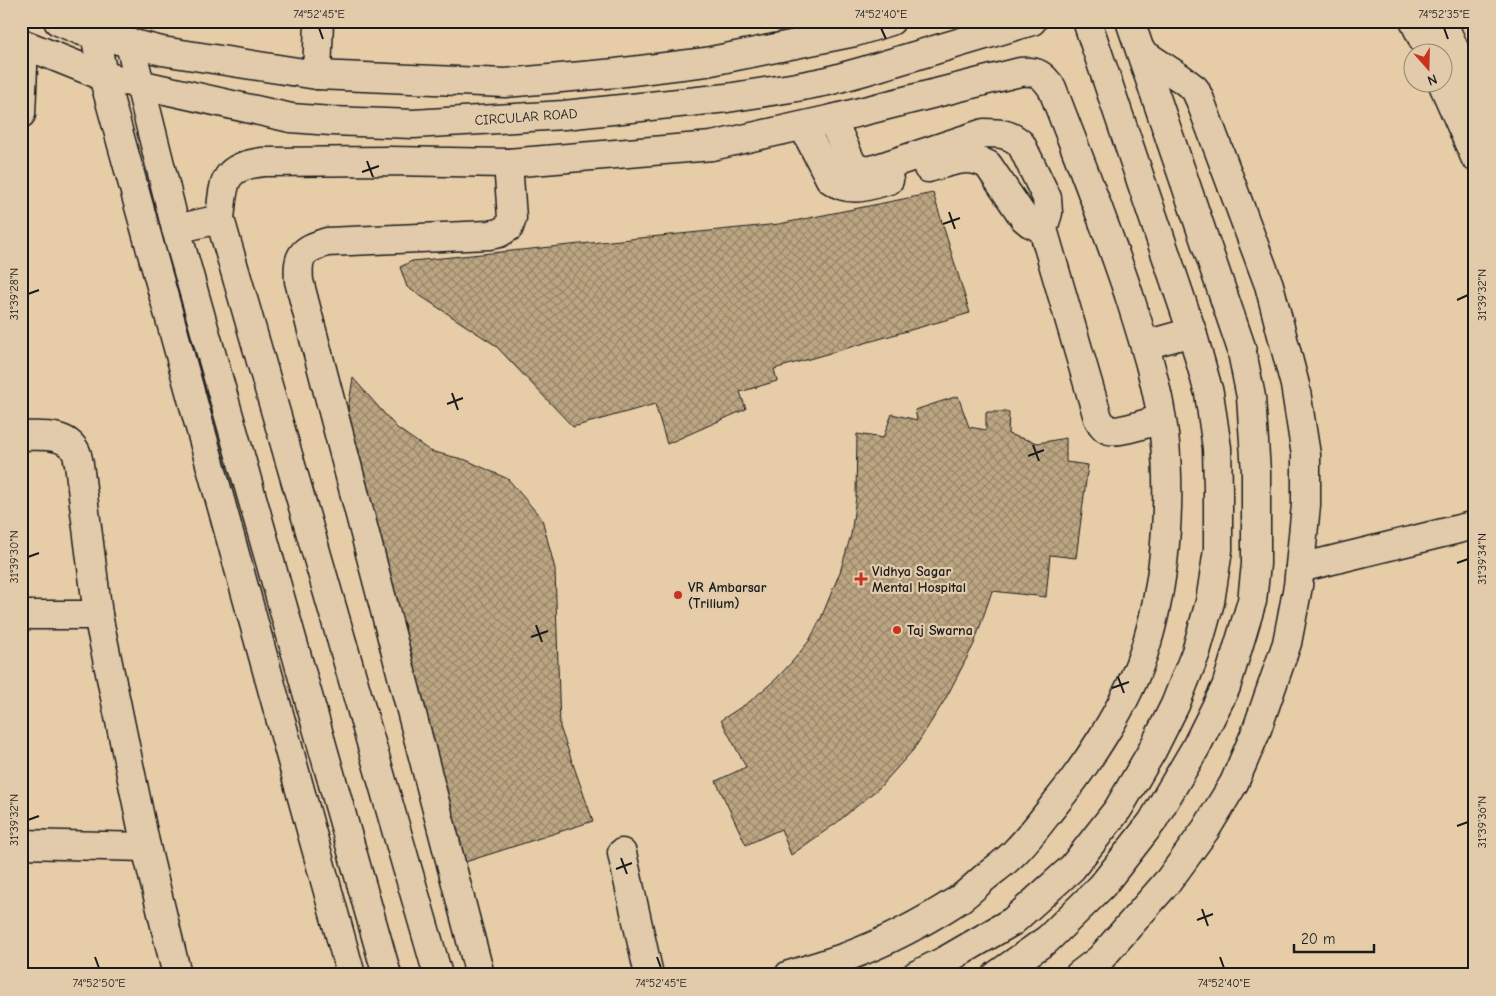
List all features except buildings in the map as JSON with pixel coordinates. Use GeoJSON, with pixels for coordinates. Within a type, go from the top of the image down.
{"type":"FeatureCollection","features":[{"type":"Feature","properties":{"kind":"street"},"geometry":{"type":"LineString","coordinates":[[58,21],[82,31],[162,51],[317,75],[505,83],[616,74],[706,62],[855,32],[891,21]]}},
{"type":"Feature","properties":{"kind":"street"},"geometry":{"type":"LineString","coordinates":[[317,75],[319,21]]}},
{"type":"Feature","properties":{"kind":"street","name":"CIRCULAR ROAD"},"geometry":{"type":"LineString","coordinates":[[23,44],[103,76],[290,118],[331,122],[413,124],[564,115],[727,98],[805,85],[864,71],[1032,21]]}},
{"type":"Feature","properties":{"kind":"street"},"geometry":{"type":"LineString","coordinates":[[916,975],[1013,921],[1072,868],[1118,809],[1152,751],[1175,705],[1196,652],[1210,602],[1218,550],[1217,448],[1209,393],[1192,332],[1088,21]]}},
{"type":"Feature","properties":{"kind":"street"},"geometry":{"type":"LineString","coordinates":[[997,975],[1048,939],[1102,886],[1152,822],[1196,747],[1226,687],[1252,601],[1256,564],[1256,472],[1251,397],[1245,363],[1241,346],[1130,21]]}},
{"type":"Feature","properties":{"kind":"street"},"geometry":{"type":"LineString","coordinates":[[1414,21],[1424,42]]}},
{"type":"Feature","properties":{"kind":"street"},"geometry":{"type":"LineString","coordinates":[[1442,21],[1475,96]]}},
{"type":"Feature","properties":{"kind":"street"},"geometry":{"type":"LineString","coordinates":[[95,34],[103,76],[351,975]]}},
{"type":"Feature","properties":{"kind":"street"},"geometry":{"type":"LineString","coordinates":[[21,114],[23,44]]}},
{"type":"Feature","properties":{"kind":"street"},"geometry":{"type":"LineString","coordinates":[[130,44],[176,229],[387,975]]}},
{"type":"Feature","properties":{"kind":"street"},"geometry":{"type":"LineString","coordinates":[[1079,975],[1100,960],[1169,880],[1206,829],[1234,783],[1256,732],[1287,643],[1298,586],[1306,505],[1306,455],[1295,385],[1269,285],[1200,100],[1194,89],[1141,52]]}},
{"type":"Feature","properties":{"kind":"street"},"geometry":{"type":"LineString","coordinates":[[864,71],[876,108]]}},
{"type":"Feature","properties":{"kind":"street"},"geometry":{"type":"LineString","coordinates":[[438,975],[220,219],[224,186],[228,177],[234,170],[256,163],[294,161],[508,163],[712,146],[832,120],[1020,72],[1032,71],[1040,74],[1052,88],[1056,97],[1108,234],[1145,345],[1158,397],[1164,435],[1168,501],[1160,589],[1142,657],[1118,709],[1097,745],[1066,791],[1015,853],[961,898],[934,915],[848,956],[789,975]]}},
{"type":"Feature","properties":{"kind":"street"},"geometry":{"type":"LineString","coordinates":[[1446,92],[1475,157]]}},
{"type":"Feature","properties":{"kind":"street"},"geometry":{"type":"LineString","coordinates":[[290,118],[294,161]]}},
{"type":"Feature","properties":{"kind":"street"},"geometry":{"type":"LineString","coordinates":[[832,120],[852,164],[858,169],[864,170],[872,170],[984,133],[1010,135],[1021,144],[1047,198],[1049,207],[1043,229],[1098,418],[1102,426],[1109,430],[1119,430],[1161,419]]}},
{"type":"Feature","properties":{"kind":"street"},"geometry":{"type":"LineString","coordinates":[[803,126],[830,179],[836,184],[845,187],[864,187],[960,159],[972,158],[988,166],[1024,218],[1043,229]]}},
{"type":"Feature","properties":{"kind":"street"},"geometry":{"type":"LineString","coordinates":[[480,975],[298,282],[298,268],[300,258],[309,248],[327,242],[499,233],[509,227],[512,218],[508,163]]}},
{"type":"Feature","properties":{"kind":"street"},"geometry":{"type":"LineString","coordinates":[[176,229],[220,219]]}},
{"type":"Feature","properties":{"kind":"street"},"geometry":{"type":"LineString","coordinates":[[1145,345],[1192,332]]}},
{"type":"Feature","properties":{"kind":"street"},"geometry":{"type":"LineString","coordinates":[[21,436],[51,436],[66,440],[76,452],[98,615],[146,847],[177,975]]}},
{"type":"Feature","properties":{"kind":"street"},"geometry":{"type":"LineString","coordinates":[[1300,568],[1475,525]]}},
{"type":"Feature","properties":{"kind":"street"},"geometry":{"type":"LineString","coordinates":[[21,615],[98,615]]}},
{"type":"Feature","properties":{"kind":"street"},"geometry":{"type":"LineString","coordinates":[[21,844],[146,847]]}},
{"type":"Feature","properties":{"kind":"street"},"geometry":{"type":"LineString","coordinates":[[622,853],[643,973]]}},
{"type":"Feature","properties":{"kind":"place","name":"Vidhya Sagar Mental Hospital"},"geometry":{"type":"Point","coordinates":[861,579]}},
{"type":"Feature","properties":{"kind":"place","name":"VR Ambarsar (Trilium)"},"geometry":{"type":"Point","coordinates":[678,595]}},
{"type":"Feature","properties":{"kind":"place","name":"Taj Swarna"},"geometry":{"type":"Point","coordinates":[897,630]}}]}
